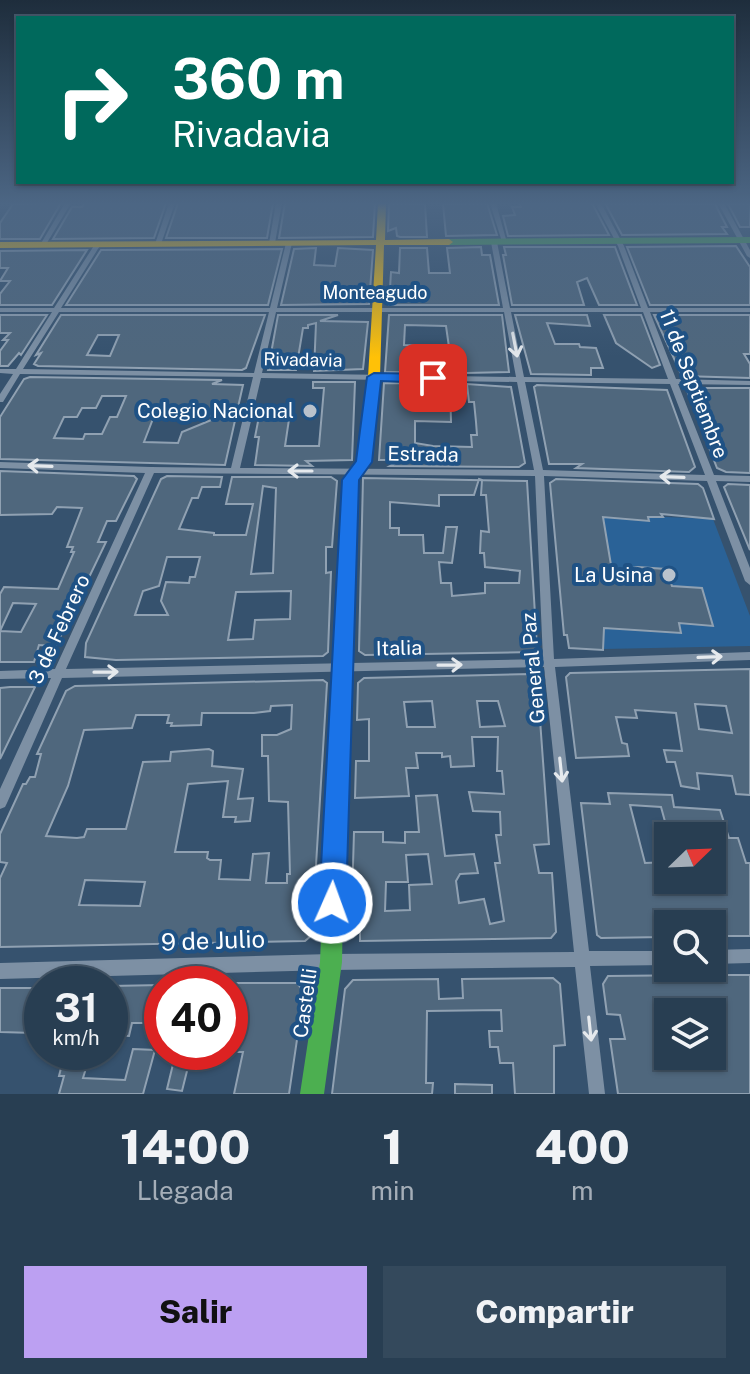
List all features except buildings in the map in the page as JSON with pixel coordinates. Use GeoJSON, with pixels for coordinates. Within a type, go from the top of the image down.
{"type":"FeatureCollection","features":[{"type":"Feature","properties":{"kind":"street"},"geometry":{"type":"LineString","coordinates":[[0,400],[92,254]]}},
{"type":"Feature","properties":{"kind":"street"},"geometry":{"type":"LineString","coordinates":[[235,471],[286,254]]}},
{"type":"Feature","properties":{"kind":"street","name":"Castelli"},"geometry":{"type":"LineString","coordinates":[[312,1094],[331,962],[340,666],[350,480],[364,462],[374,377],[382,254]]}},
{"type":"Feature","properties":{"kind":"street","name":"General Paz"},"geometry":{"type":"LineString","coordinates":[[501,254],[539,473],[549,663],[597,1094]]}},
{"type":"Feature","properties":{"kind":"street","name":"11 de Septiembre"},"geometry":{"type":"LineString","coordinates":[[623,254],[750,581]]}},
{"type":"Feature","properties":{"kind":"street","name":"Monteagudo"},"geometry":{"type":"LineString","coordinates":[[0,310],[750,310]]}},
{"type":"Feature","properties":{"kind":"street","name":"Rivadavia"},"geometry":{"type":"LineString","coordinates":[[0,371],[750,383]]}},
{"type":"Feature","properties":{"kind":"street","name":"Estrada"},"geometry":{"type":"LineString","coordinates":[[0,465],[750,479]]}},
{"type":"Feature","properties":{"kind":"street","name":"3 de Febrero"},"geometry":{"type":"LineString","coordinates":[[0,803],[151,470]]}},
{"type":"Feature","properties":{"kind":"street","name":"Italia"},"geometry":{"type":"LineString","coordinates":[[0,675],[750,656]]}},
{"type":"Feature","properties":{"kind":"street"},"geometry":{"type":"LineString","coordinates":[[726,957],[750,956]]}},
{"type":"Feature","properties":{"kind":"street","name":"9 de Julio"},"geometry":{"type":"LineString","coordinates":[[0,971],[331,962],[654,958]]}},
{"type":"Feature","properties":{"kind":"shaded area","name":"La Usina"},"geometry":{"type":"Polygon","coordinates":[[[602,510],[642,516],[713,519],[750,616],[750,646],[603,649],[607,585],[602,510]]]}},
{"type":"Feature","properties":{"kind":"traffic: fast"},"geometry":{"type":"LineString","coordinates":[[312,1094],[331,962],[340,666],[350,480],[362,465]]}},
{"type":"Feature","properties":{"kind":"traffic: slow"},"geometry":{"type":"LineString","coordinates":[[362,465],[374,377],[380,254]]}},
{"type":"Feature","properties":{"kind":"place","name":"Colegio Nacional"},"geometry":{"type":"Point","coordinates":[310,411]}},
{"type":"Feature","properties":{"kind":"place","name":"La Usina"},"geometry":{"type":"Point","coordinates":[669,575]}},
{"type":"Feature","properties":{"kind":"route"},"geometry":{"type":"LineString","coordinates":[[332,903],[350,480],[364,462],[374,377],[433,378]]}}]}
